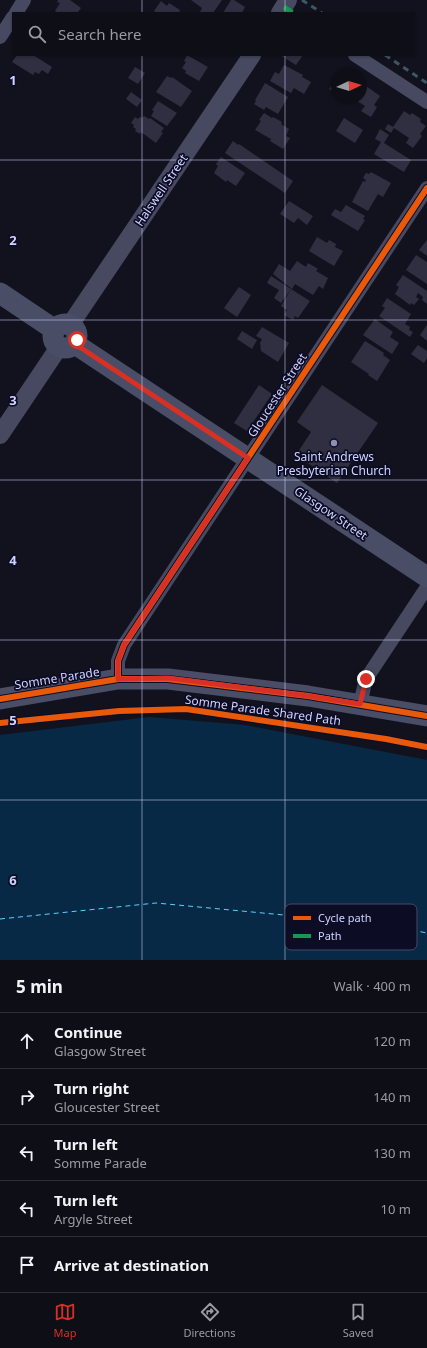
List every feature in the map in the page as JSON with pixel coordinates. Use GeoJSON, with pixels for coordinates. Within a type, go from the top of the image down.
{"type":"FeatureCollection","features":[{"type":"Feature","properties":{"kind":"main road","name":"Glasgow Street"},"geometry":{"type":"LineString","coordinates":[[0,293],[427,577]]}},
{"type":"Feature","properties":{"kind":"main road","name":"Somme Parade"},"geometry":{"type":"LineString","coordinates":[[0,699],[118,679],[168,678],[308,696],[427,716]]}},
{"type":"Feature","properties":{"kind":"street"},"geometry":{"type":"LineString","coordinates":[[17,12],[24,0]]}},
{"type":"Feature","properties":{"kind":"street"},"geometry":{"type":"LineString","coordinates":[[0,37],[12,19]]}},
{"type":"Feature","properties":{"kind":"street","name":"Halswell Street"},"geometry":{"type":"LineString","coordinates":[[0,435],[251,56]]}},
{"type":"Feature","properties":{"kind":"street"},"geometry":{"type":"LineString","coordinates":[[357,56],[427,102]]}},
{"type":"Feature","properties":{"kind":"street","name":"Gloucester Street"},"geometry":{"type":"LineString","coordinates":[[118,679],[118,661],[124,645],[427,188]]}},
{"type":"Feature","properties":{"kind":"street"},"geometry":{"type":"LineString","coordinates":[[360,704],[366,679],[427,587]]}},
{"type":"Feature","properties":{"kind":"water"},"geometry":{"type":"Polygon","coordinates":[[[149,717],[245,725],[427,760],[427,960],[0,960],[0,735],[149,717]]]}},
{"type":"Feature","properties":{"kind":"building"},"geometry":{"type":"Polygon","coordinates":[[[58,0],[70,0],[81,8],[78,12],[56,12],[55,11],[60,3],[57,2],[58,0]]]}},
{"type":"Feature","properties":{"kind":"building"},"geometry":{"type":"Polygon","coordinates":[[[191,0],[222,0],[214,12],[200,12],[202,8],[191,0]]]}},
{"type":"Feature","properties":{"kind":"building"},"geometry":{"type":"Polygon","coordinates":[[[231,0],[234,0],[245,7],[242,12],[224,12],[231,0]]]}},
{"type":"Feature","properties":{"kind":"building"},"geometry":{"type":"Polygon","coordinates":[[[161,1],[167,6],[169,3],[180,10],[179,12],[154,11],[161,1]]]}},
{"type":"Feature","properties":{"kind":"building"},"geometry":{"type":"Polygon","coordinates":[[[16,56],[35,56],[52,67],[48,74],[42,70],[39,74],[35,72],[33,75],[12,62],[16,56]]]}},
{"type":"Feature","properties":{"kind":"building"},"geometry":{"type":"Polygon","coordinates":[[[186,56],[189,56],[208,67],[199,81],[185,73],[186,71],[182,68],[186,62],[184,61],[186,56]]]}},
{"type":"Feature","properties":{"kind":"building"},"geometry":{"type":"Polygon","coordinates":[[[282,56],[302,56],[296,65],[282,56]]]}},
{"type":"Feature","properties":{"kind":"building"},"geometry":{"type":"Polygon","coordinates":[[[284,65],[303,75],[302,77],[311,82],[304,94],[294,88],[291,93],[270,81],[275,72],[279,74],[284,65]]]}},
{"type":"Feature","properties":{"kind":"building"},"geometry":{"type":"Polygon","coordinates":[[[135,67],[145,73],[138,84],[128,78],[135,67]]]}},
{"type":"Feature","properties":{"kind":"building"},"geometry":{"type":"Polygon","coordinates":[[[167,76],[172,77],[192,91],[181,107],[156,92],[167,76]]]}},
{"type":"Feature","properties":{"kind":"building"},"geometry":{"type":"Polygon","coordinates":[[[265,83],[288,97],[278,114],[266,107],[264,110],[254,104],[265,83]]]}},
{"type":"Feature","properties":{"kind":"building"},"geometry":{"type":"Polygon","coordinates":[[[367,87],[380,96],[374,105],[377,107],[371,117],[361,111],[365,106],[362,104],[367,104],[367,87]]]}},
{"type":"Feature","properties":{"kind":"building"},"geometry":{"type":"Polygon","coordinates":[[[131,92],[142,100],[137,107],[126,99],[131,92]]]}},
{"type":"Feature","properties":{"kind":"building"},"geometry":{"type":"Polygon","coordinates":[[[158,101],[177,113],[167,126],[151,116],[154,111],[152,110],[158,101]]]}},
{"type":"Feature","properties":{"kind":"building"},"geometry":{"type":"Polygon","coordinates":[[[404,111],[410,115],[412,113],[421,119],[420,122],[426,126],[420,134],[422,136],[413,148],[406,143],[409,138],[394,128],[391,133],[385,129],[388,124],[393,127],[404,111]]]}},
{"type":"Feature","properties":{"kind":"building"},"geometry":{"type":"Polygon","coordinates":[[[264,113],[282,122],[281,124],[289,129],[286,136],[290,138],[283,149],[270,141],[271,139],[255,130],[264,113]]]}},
{"type":"Feature","properties":{"kind":"building"},"geometry":{"type":"Polygon","coordinates":[[[144,116],[149,119],[150,118],[164,128],[161,132],[163,133],[156,143],[141,132],[140,134],[135,131],[136,129],[133,127],[134,125],[131,123],[135,117],[138,119],[144,116]]]}},
{"type":"Feature","properties":{"kind":"building"},"geometry":{"type":"Polygon","coordinates":[[[344,118],[363,130],[355,143],[336,131],[344,118]]]}},
{"type":"Feature","properties":{"kind":"building"},"geometry":{"type":"Polygon","coordinates":[[[380,129],[389,135],[384,143],[411,160],[404,172],[374,154],[381,142],[375,139],[380,129]]]}},
{"type":"Feature","properties":{"kind":"building"},"geometry":{"type":"Polygon","coordinates":[[[233,141],[293,181],[285,193],[225,153],[233,141]]]}},
{"type":"Feature","properties":{"kind":"building"},"geometry":{"type":"Polygon","coordinates":[[[221,157],[245,173],[236,186],[227,180],[226,182],[214,173],[218,166],[216,164],[221,157]]]}},
{"type":"Feature","properties":{"kind":"building"},"geometry":{"type":"Polygon","coordinates":[[[371,172],[391,183],[383,197],[378,194],[368,211],[352,202],[363,181],[365,182],[366,180],[363,178],[366,173],[369,174],[371,172]]]}},
{"type":"Feature","properties":{"kind":"building"},"geometry":{"type":"Polygon","coordinates":[[[289,201],[313,216],[307,225],[298,218],[294,223],[280,214],[289,201]]]}},
{"type":"Feature","properties":{"kind":"building"},"geometry":{"type":"Polygon","coordinates":[[[346,205],[365,216],[363,219],[365,220],[358,231],[331,215],[335,209],[341,212],[346,205]]]}},
{"type":"Feature","properties":{"kind":"building"},"geometry":{"type":"Polygon","coordinates":[[[317,237],[327,243],[329,240],[336,244],[335,247],[343,251],[334,266],[309,251],[317,237]]]}},
{"type":"Feature","properties":{"kind":"building"},"geometry":{"type":"Polygon","coordinates":[[[427,240],[427,256],[419,250],[427,240]]]}},
{"type":"Feature","properties":{"kind":"building"},"geometry":{"type":"Polygon","coordinates":[[[416,255],[427,262],[427,284],[406,270],[416,255]]]}},
{"type":"Feature","properties":{"kind":"building"},"geometry":{"type":"Polygon","coordinates":[[[297,261],[306,267],[308,263],[318,269],[316,271],[328,278],[323,289],[319,286],[313,295],[295,284],[292,289],[273,274],[279,264],[290,271],[297,261]]]}},
{"type":"Feature","properties":{"kind":"building"},"geometry":{"type":"Polygon","coordinates":[[[403,275],[427,291],[427,304],[422,300],[423,297],[418,293],[416,297],[419,299],[414,305],[411,303],[410,305],[395,294],[399,287],[396,285],[403,275]]]}},
{"type":"Feature","properties":{"kind":"building"},"geometry":{"type":"Polygon","coordinates":[[[271,276],[291,289],[281,303],[274,298],[279,290],[267,283],[271,276]]]}},
{"type":"Feature","properties":{"kind":"building"},"geometry":{"type":"Polygon","coordinates":[[[239,287],[251,295],[237,317],[224,308],[239,287]]]}},
{"type":"Feature","properties":{"kind":"building"},"geometry":{"type":"Polygon","coordinates":[[[291,289],[310,301],[298,318],[295,316],[293,320],[284,315],[287,310],[281,306],[291,289]]]}},
{"type":"Feature","properties":{"kind":"building"},"geometry":{"type":"Polygon","coordinates":[[[387,298],[411,314],[405,324],[410,327],[409,330],[413,332],[410,337],[379,316],[385,308],[382,306],[387,298]]]}},
{"type":"Feature","properties":{"kind":"building"},"geometry":{"type":"Polygon","coordinates":[[[375,319],[393,332],[390,337],[399,343],[392,354],[363,335],[375,319]]]}},
{"type":"Feature","properties":{"kind":"building"},"geometry":{"type":"Polygon","coordinates":[[[427,325],[427,341],[420,335],[427,325]]]}},
{"type":"Feature","properties":{"kind":"building"},"geometry":{"type":"Polygon","coordinates":[[[262,327],[289,343],[278,362],[261,351],[260,343],[262,339],[256,336],[262,327]]]}},
{"type":"Feature","properties":{"kind":"building"},"geometry":{"type":"Polygon","coordinates":[[[242,331],[257,340],[252,349],[237,339],[242,331]]]}},
{"type":"Feature","properties":{"kind":"building"},"geometry":{"type":"Polygon","coordinates":[[[365,341],[384,353],[383,355],[390,360],[377,381],[351,362],[365,341]]]}},
{"type":"Feature","properties":{"kind":"building"},"geometry":{"type":"Polygon","coordinates":[[[418,345],[427,351],[427,358],[424,363],[411,354],[418,345]]]}},
{"type":"Feature","properties":{"kind":"building"},"geometry":{"type":"Polygon","coordinates":[[[259,385],[272,394],[247,431],[234,423],[259,385]]]}},
{"type":"Feature","properties":{"kind":"building","name":"Saint Andrews Presbyterian Church"},"geometry":{"type":"Polygon","coordinates":[[[322,385],[378,423],[337,483],[296,455],[311,432],[297,422],[322,385]]]}},
{"type":"Feature","properties":{"kind":"ferry route"},"geometry":{"type":"LineString","coordinates":[[0,919],[156,903],[285,915]]}},
{"type":"Feature","properties":{"kind":"ferry route"},"geometry":{"type":"LineString","coordinates":[[417,931],[427,933]]}},
{"type":"Feature","properties":{"kind":"railway"},"geometry":{"type":"LineString","coordinates":[[302,0],[320,12]]}},
{"type":"Feature","properties":{"kind":"railway"},"geometry":{"type":"LineString","coordinates":[[386,56],[427,83]]}},
{"type":"Feature","properties":{"kind":"marked path"},"geometry":{"type":"LineString","coordinates":[[284,7],[292,12]]}},
{"type":"Feature","properties":{"kind":"cycle path"},"geometry":{"type":"LineString","coordinates":[[118,679],[118,661],[124,645],[427,188]]}},
{"type":"Feature","properties":{"kind":"cycle path"},"geometry":{"type":"LineString","coordinates":[[0,699],[118,679],[168,679],[308,696],[427,716]]}},
{"type":"Feature","properties":{"kind":"cycle path","name":"Somme Parade Shared Path"},"geometry":{"type":"LineString","coordinates":[[0,723],[119,711],[186,709],[386,739],[427,747]]}},
{"type":"Feature","properties":{"kind":"place","name":"Saint Andrews Presbyterian Church"},"geometry":{"type":"Point","coordinates":[334,443]}},
{"type":"Feature","properties":{"kind":"route"},"geometry":{"type":"LineString","coordinates":[[77,340],[75,344],[248,458],[124,645],[118,661],[118,679],[168,678],[360,704],[366,679]]}}]}
